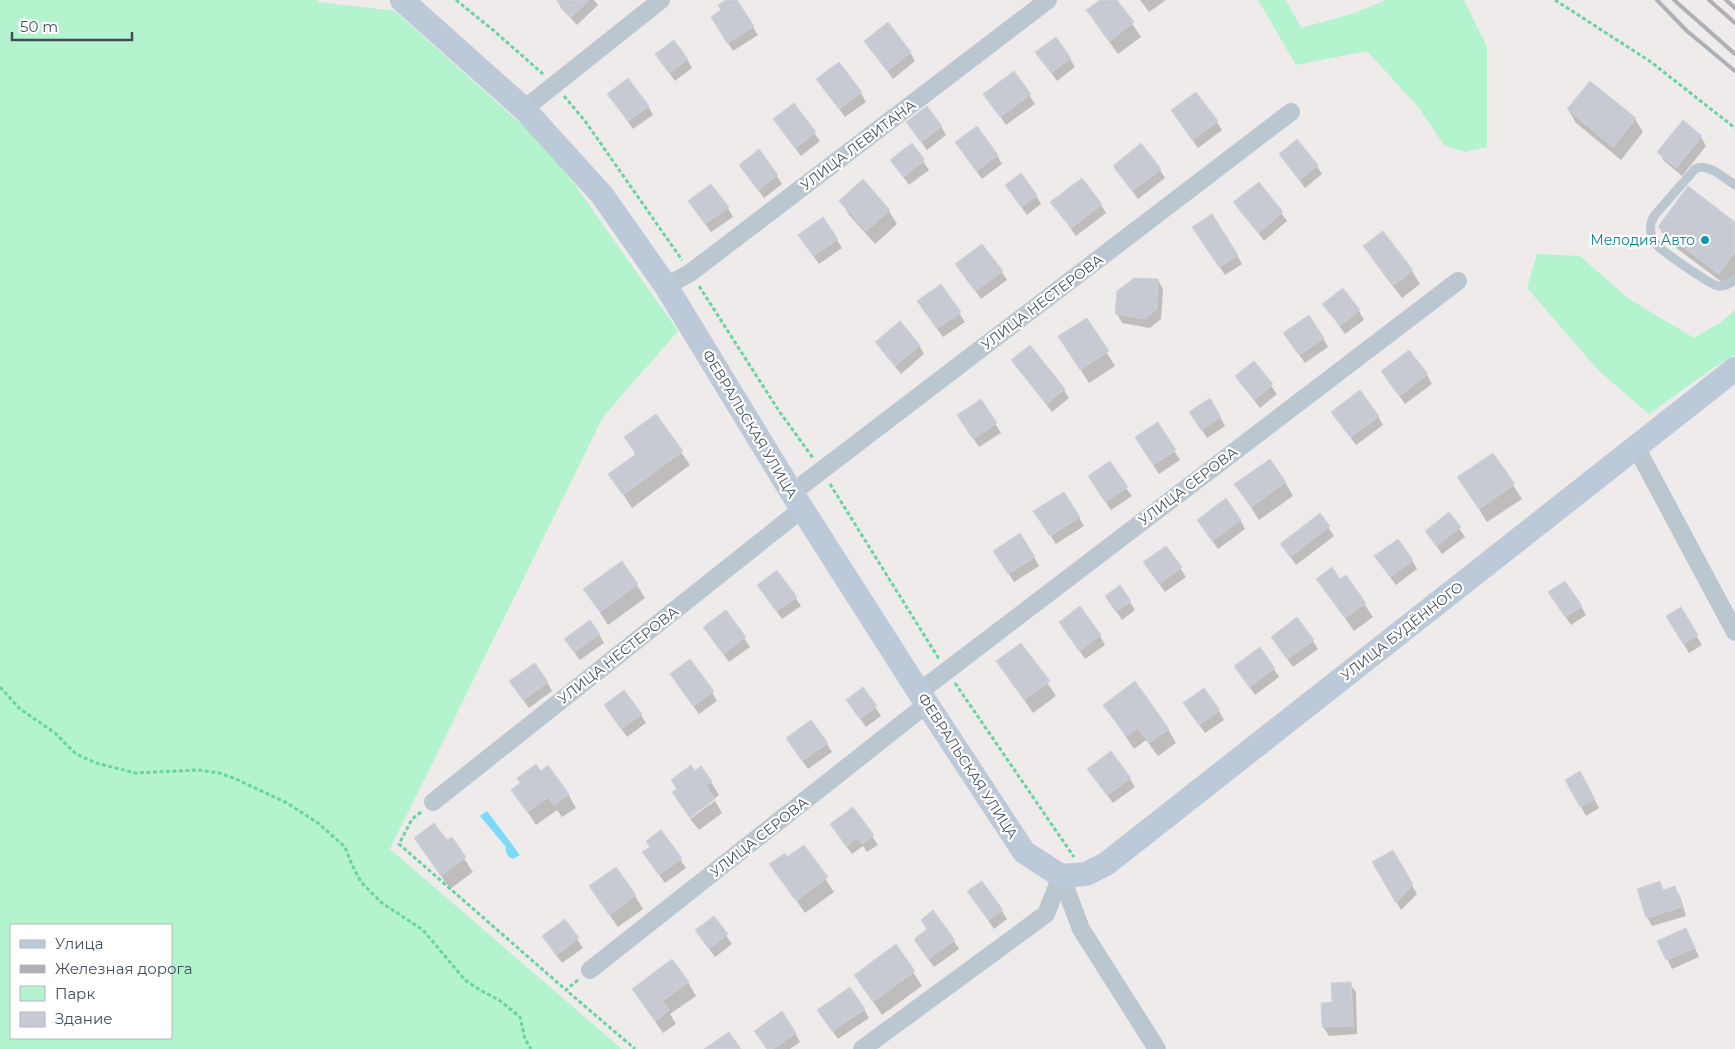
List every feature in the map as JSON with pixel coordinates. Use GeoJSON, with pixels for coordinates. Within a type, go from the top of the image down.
{"type":"FeatureCollection","features":[{"type":"Feature","properties":{"kind":"main road","name":"ФЕВРАЛЬСКАЯ УЛИЦА"},"geometry":{"type":"LineString","coordinates":[[402,0],[524,109],[602,195],[666,286],[797,501],[1024,852],[1061,876]]}},
{"type":"Feature","properties":{"kind":"main road","name":"УЛИЦА БУДЁННОГО"},"geometry":{"type":"LineString","coordinates":[[1061,876],[1086,874],[1106,864],[1735,369]]}},
{"type":"Feature","properties":{"kind":"street"},"geometry":{"type":"LineString","coordinates":[[524,109],[661,0]]}},
{"type":"Feature","properties":{"kind":"street","name":"УЛИЦА ЛЕВИТАНА"},"geometry":{"type":"LineString","coordinates":[[666,286],[690,273],[1048,0]]}},
{"type":"Feature","properties":{"kind":"street","name":"УЛИЦА НЕСТЕРОВА"},"geometry":{"type":"LineString","coordinates":[[433,802],[797,501],[822,470],[1291,112]]}},
{"type":"Feature","properties":{"kind":"street","name":"УЛИЦА СЕРОВА"},"geometry":{"type":"LineString","coordinates":[[590,970],[923,698],[946,671],[1458,281]]}},
{"type":"Feature","properties":{"kind":"street"},"geometry":{"type":"LineString","coordinates":[[1636,447],[1735,632]]}},
{"type":"Feature","properties":{"kind":"street"},"geometry":{"type":"LineString","coordinates":[[862,1049],[1046,914],[1061,876]]}},
{"type":"Feature","properties":{"kind":"street"},"geometry":{"type":"LineString","coordinates":[[1061,876],[1081,929],[1157,1049]]}},
{"type":"Feature","properties":{"kind":"lane"},"geometry":{"type":"LineString","coordinates":[[1735,185],[1708,168],[1701,166],[1695,169],[1654,216],[1650,228],[1656,245],[1712,284],[1724,286],[1735,279]]}},
{"type":"Feature","properties":{"kind":"path"},"geometry":{"type":"LineString","coordinates":[[456,0],[555,85],[584,120],[690,273],[779,412],[822,470],[946,671],[1086,874]]}},
{"type":"Feature","properties":{"kind":"path"},"geometry":{"type":"LineString","coordinates":[[1556,0],[1651,62],[1735,128]]}},
{"type":"Feature","properties":{"kind":"path"},"geometry":{"type":"LineString","coordinates":[[0,687],[20,708],[54,733],[76,754],[96,763],[135,773],[198,770],[219,773],[287,803],[318,823],[345,847],[361,882],[382,903],[423,930],[465,980],[500,1000],[520,1017],[525,1039],[531,1049]]}},
{"type":"Feature","properties":{"kind":"path"},"geometry":{"type":"LineString","coordinates":[[433,802],[412,819],[399,844],[635,1049]]}},
{"type":"Feature","properties":{"kind":"path"},"geometry":{"type":"LineString","coordinates":[[566,990],[590,970]]}},
{"type":"Feature","properties":{"kind":"green space"},"geometry":{"type":"Polygon","coordinates":[[[0,0],[317,0],[319,2],[395,11],[551,151],[678,331],[603,417],[390,849],[622,1049],[0,1049],[0,0]]]}},
{"type":"Feature","properties":{"kind":"green space"},"geometry":{"type":"Polygon","coordinates":[[[1258,0],[1286,0],[1301,28],[1355,13],[1386,0],[1464,0],[1487,47],[1487,147],[1465,152],[1444,145],[1419,108],[1367,51],[1296,65],[1258,0]]]}},
{"type":"Feature","properties":{"kind":"green space"},"geometry":{"type":"Polygon","coordinates":[[[1537,254],[1580,256],[1629,299],[1694,338],[1721,322],[1735,310],[1735,355],[1713,368],[1649,414],[1599,371],[1527,288],[1537,254]]]}},
{"type":"Feature","properties":{"kind":"water"},"geometry":{"type":"Polygon","coordinates":[[[487,811],[520,855],[513,859],[507,854],[506,847],[480,816],[487,811]]]}},
{"type":"Feature","properties":{"kind":"building"},"geometry":{"type":"Polygon","coordinates":[[[556,0],[589,0],[571,17],[556,0]]]}},
{"type":"Feature","properties":{"kind":"building"},"geometry":{"type":"Polygon","coordinates":[[[726,0],[737,0],[754,26],[727,43],[711,17],[721,10],[718,5],[726,0]]]}},
{"type":"Feature","properties":{"kind":"building"},"geometry":{"type":"Polygon","coordinates":[[[1100,0],[1117,0],[1134,22],[1110,41],[1086,10],[1100,0]]]}},
{"type":"Feature","properties":{"kind":"building"},"geometry":{"type":"Polygon","coordinates":[[[888,22],[911,52],[887,71],[864,41],[888,22]]]}},
{"type":"Feature","properties":{"kind":"building"},"geometry":{"type":"Polygon","coordinates":[[[1056,37],[1071,58],[1051,73],[1035,52],[1056,37]]]}},
{"type":"Feature","properties":{"kind":"building"},"geometry":{"type":"Polygon","coordinates":[[[674,40],[688,59],[669,73],[655,54],[674,40]]]}},
{"type":"Feature","properties":{"kind":"building"},"geometry":{"type":"Polygon","coordinates":[[[839,62],[862,92],[839,109],[816,79],[839,62]]]}},
{"type":"Feature","properties":{"kind":"building"},"geometry":{"type":"Polygon","coordinates":[[[1014,71],[1031,94],[1000,117],[983,94],[1014,71]]]}},
{"type":"Feature","properties":{"kind":"building"},"geometry":{"type":"Polygon","coordinates":[[[628,78],[649,106],[628,121],[607,94],[628,78]]]}},
{"type":"Feature","properties":{"kind":"building"},"geometry":{"type":"Polygon","coordinates":[[[1590,81],[1636,118],[1613,147],[1567,109],[1590,81]]]}},
{"type":"Feature","properties":{"kind":"building"},"geometry":{"type":"Polygon","coordinates":[[[1196,92],[1218,121],[1192,140],[1171,110],[1196,92]]]}},
{"type":"Feature","properties":{"kind":"building"},"geometry":{"type":"Polygon","coordinates":[[[794,103],[816,132],[795,148],[773,119],[794,103]]]}},
{"type":"Feature","properties":{"kind":"building"},"geometry":{"type":"Polygon","coordinates":[[[927,106],[942,126],[921,142],[906,122],[927,106]]]}},
{"type":"Feature","properties":{"kind":"building"},"geometry":{"type":"Polygon","coordinates":[[[1683,120],[1702,136],[1676,168],[1657,152],[1683,120]]]}},
{"type":"Feature","properties":{"kind":"building"},"geometry":{"type":"Polygon","coordinates":[[[977,126],[998,155],[976,171],[955,142],[977,126]]]}},
{"type":"Feature","properties":{"kind":"building"},"geometry":{"type":"Polygon","coordinates":[[[1297,139],[1318,165],[1299,180],[1279,154],[1297,139]]]}},
{"type":"Feature","properties":{"kind":"building"},"geometry":{"type":"Polygon","coordinates":[[[912,143],[925,160],[903,177],[890,160],[912,143]]]}},
{"type":"Feature","properties":{"kind":"building"},"geometry":{"type":"Polygon","coordinates":[[[1141,143],[1161,169],[1132,191],[1113,166],[1141,143]]]}},
{"type":"Feature","properties":{"kind":"building"},"geometry":{"type":"Polygon","coordinates":[[[759,149],[778,175],[758,190],[739,165],[759,149]]]}},
{"type":"Feature","properties":{"kind":"building"},"geometry":{"type":"Polygon","coordinates":[[[1021,173],[1037,195],[1021,207],[1005,185],[1021,173]]]}},
{"type":"Feature","properties":{"kind":"building"},"geometry":{"type":"Polygon","coordinates":[[[1082,178],[1102,204],[1071,228],[1050,202],[1082,178]]]}},
{"type":"Feature","properties":{"kind":"building"},"geometry":{"type":"Polygon","coordinates":[[[863,179],[890,210],[866,231],[839,201],[863,179]]]}},
{"type":"Feature","properties":{"kind":"building"},"geometry":{"type":"Polygon","coordinates":[[[1259,182],[1283,212],[1258,233],[1233,202],[1259,182]]]}},
{"type":"Feature","properties":{"kind":"building"},"geometry":{"type":"Polygon","coordinates":[[[711,184],[729,207],[705,224],[688,201],[711,184]]]}},
{"type":"Feature","properties":{"kind":"building","name":"Мелодия Авто"},"geometry":{"type":"Polygon","coordinates":[[[1688,186],[1735,222],[1735,252],[1719,274],[1658,227],[1688,186]]]}},
{"type":"Feature","properties":{"kind":"building"},"geometry":{"type":"Polygon","coordinates":[[[1212,214],[1238,255],[1219,267],[1192,227],[1212,214]]]}},
{"type":"Feature","properties":{"kind":"building"},"geometry":{"type":"Polygon","coordinates":[[[823,217],[838,239],[813,256],[798,235],[823,217]]]}},
{"type":"Feature","properties":{"kind":"building"},"geometry":{"type":"Polygon","coordinates":[[[1383,231],[1413,270],[1394,285],[1363,246],[1383,231]]]}},
{"type":"Feature","properties":{"kind":"building"},"geometry":{"type":"Polygon","coordinates":[[[982,244],[1003,271],[975,291],[955,264],[982,244]]]}},
{"type":"Feature","properties":{"kind":"building"},"geometry":{"type":"Polygon","coordinates":[[[1134,278],[1158,279],[1157,309],[1144,319],[1115,314],[1117,291],[1134,278]]]}},
{"type":"Feature","properties":{"kind":"building"},"geometry":{"type":"Polygon","coordinates":[[[941,284],[961,312],[937,329],[917,301],[941,284]]]}},
{"type":"Feature","properties":{"kind":"building"},"geometry":{"type":"Polygon","coordinates":[[[1343,288],[1360,310],[1340,326],[1322,304],[1343,288]]]}},
{"type":"Feature","properties":{"kind":"building"},"geometry":{"type":"Polygon","coordinates":[[[1309,315],[1324,338],[1299,355],[1283,333],[1309,315]]]}},
{"type":"Feature","properties":{"kind":"building"},"geometry":{"type":"Polygon","coordinates":[[[1087,318],[1109,351],[1080,370],[1058,336],[1087,318]]]}},
{"type":"Feature","properties":{"kind":"building"},"geometry":{"type":"Polygon","coordinates":[[[900,321],[920,345],[895,366],[875,342],[900,321]]]}},
{"type":"Feature","properties":{"kind":"building"},"geometry":{"type":"Polygon","coordinates":[[[1030,345],[1065,389],[1046,404],[1011,360],[1030,345]]]}},
{"type":"Feature","properties":{"kind":"building"},"geometry":{"type":"Polygon","coordinates":[[[1409,350],[1428,374],[1399,396],[1381,371],[1409,350]]]}},
{"type":"Feature","properties":{"kind":"building"},"geometry":{"type":"Polygon","coordinates":[[[1254,361],[1273,384],[1254,400],[1235,376],[1254,361]]]}},
{"type":"Feature","properties":{"kind":"building"},"geometry":{"type":"Polygon","coordinates":[[[1360,390],[1379,416],[1350,437],[1331,412],[1360,390]]]}},
{"type":"Feature","properties":{"kind":"building"},"geometry":{"type":"Polygon","coordinates":[[[1210,398],[1221,417],[1201,430],[1189,412],[1210,398]]]}},
{"type":"Feature","properties":{"kind":"building"},"geometry":{"type":"Polygon","coordinates":[[[981,399],[997,423],[973,439],[957,415],[981,399]]]}},
{"type":"Feature","properties":{"kind":"building"},"geometry":{"type":"Polygon","coordinates":[[[656,414],[683,451],[623,495],[608,474],[636,454],[624,437],[656,414]]]}},
{"type":"Feature","properties":{"kind":"building"},"geometry":{"type":"Polygon","coordinates":[[[1158,422],[1176,450],[1153,465],[1135,437],[1158,422]]]}},
{"type":"Feature","properties":{"kind":"building"},"geometry":{"type":"Polygon","coordinates":[[[1493,453],[1515,484],[1479,509],[1457,477],[1493,453]]]}},
{"type":"Feature","properties":{"kind":"building"},"geometry":{"type":"Polygon","coordinates":[[[1270,459],[1286,482],[1251,507],[1234,484],[1270,459]]]}},
{"type":"Feature","properties":{"kind":"building"},"geometry":{"type":"Polygon","coordinates":[[[1110,461],[1128,487],[1105,502],[1088,476],[1110,461]]]}},
{"type":"Feature","properties":{"kind":"building"},"geometry":{"type":"Polygon","coordinates":[[[1064,492],[1080,517],[1050,536],[1033,511],[1064,492]]]}},
{"type":"Feature","properties":{"kind":"building"},"geometry":{"type":"Polygon","coordinates":[[[1226,498],[1241,520],[1212,541],[1197,520],[1226,498]]]}},
{"type":"Feature","properties":{"kind":"building"},"geometry":{"type":"Polygon","coordinates":[[[1449,512],[1461,527],[1436,546],[1425,531],[1449,512]]]}},
{"type":"Feature","properties":{"kind":"building"},"geometry":{"type":"Polygon","coordinates":[[[1320,513],[1330,526],[1290,557],[1280,544],[1320,513]]]}},
{"type":"Feature","properties":{"kind":"building"},"geometry":{"type":"Polygon","coordinates":[[[1020,533],[1035,557],[1008,574],[993,551],[1020,533]]]}},
{"type":"Feature","properties":{"kind":"building"},"geometry":{"type":"Polygon","coordinates":[[[1398,539],[1413,560],[1390,577],[1374,556],[1398,539]]]}},
{"type":"Feature","properties":{"kind":"building"},"geometry":{"type":"Polygon","coordinates":[[[1166,546],[1182,567],[1159,584],[1143,562],[1166,546]]]}},
{"type":"Feature","properties":{"kind":"building"},"geometry":{"type":"Polygon","coordinates":[[[622,561],[638,584],[600,612],[583,589],[622,561]]]}},
{"type":"Feature","properties":{"kind":"building"},"geometry":{"type":"Polygon","coordinates":[[[1332,567],[1340,579],[1346,575],[1366,603],[1345,618],[1316,579],[1332,567]]]}},
{"type":"Feature","properties":{"kind":"building"},"geometry":{"type":"Polygon","coordinates":[[[777,570],[797,597],[776,611],[757,585],[777,570]]]}},
{"type":"Feature","properties":{"kind":"building"},"geometry":{"type":"Polygon","coordinates":[[[1565,581],[1582,606],[1565,617],[1548,592],[1565,581]]]}},
{"type":"Feature","properties":{"kind":"building"},"geometry":{"type":"Polygon","coordinates":[[[1120,585],[1131,601],[1116,612],[1105,596],[1120,585]]]}},
{"type":"Feature","properties":{"kind":"building"},"geometry":{"type":"Polygon","coordinates":[[[1080,606],[1101,635],[1079,651],[1059,622],[1080,606]]]}},
{"type":"Feature","properties":{"kind":"building"},"geometry":{"type":"Polygon","coordinates":[[[1681,607],[1698,635],[1683,644],[1666,616],[1681,607]]]}},
{"type":"Feature","properties":{"kind":"building"},"geometry":{"type":"Polygon","coordinates":[[[726,610],[746,637],[723,654],[703,627],[726,610]]]}},
{"type":"Feature","properties":{"kind":"building"},"geometry":{"type":"Polygon","coordinates":[[[1297,617],[1314,640],[1287,659],[1271,637],[1297,617]]]}},
{"type":"Feature","properties":{"kind":"building"},"geometry":{"type":"Polygon","coordinates":[[[590,620],[600,634],[574,652],[564,639],[590,620]]]}},
{"type":"Feature","properties":{"kind":"building"},"geometry":{"type":"Polygon","coordinates":[[[1021,643],[1050,681],[1024,700],[996,661],[1021,643]]]}},
{"type":"Feature","properties":{"kind":"building"},"geometry":{"type":"Polygon","coordinates":[[[1260,647],[1275,668],[1249,687],[1234,666],[1260,647]]]}},
{"type":"Feature","properties":{"kind":"building"},"geometry":{"type":"Polygon","coordinates":[[[690,659],[714,691],[693,706],[670,674],[690,659]]]}},
{"type":"Feature","properties":{"kind":"building"},"geometry":{"type":"Polygon","coordinates":[[[535,663],[548,682],[523,700],[509,681],[535,663]]]}},
{"type":"Feature","properties":{"kind":"building"},"geometry":{"type":"Polygon","coordinates":[[[1135,681],[1169,729],[1149,743],[1138,728],[1126,736],[1103,705],[1135,681]]]}},
{"type":"Feature","properties":{"kind":"building"},"geometry":{"type":"Polygon","coordinates":[[[863,687],[877,706],[860,719],[846,700],[863,687]]]}},
{"type":"Feature","properties":{"kind":"building"},"geometry":{"type":"Polygon","coordinates":[[[1204,688],[1220,710],[1199,725],[1183,703],[1204,688]]]}},
{"type":"Feature","properties":{"kind":"building"},"geometry":{"type":"Polygon","coordinates":[[[624,690],[642,714],[621,729],[604,705],[624,690]]]}},
{"type":"Feature","properties":{"kind":"building"},"geometry":{"type":"Polygon","coordinates":[[[811,720],[828,743],[802,761],[786,738],[811,720]]]}},
{"type":"Feature","properties":{"kind":"building"},"geometry":{"type":"Polygon","coordinates":[[[1111,751],[1131,778],[1107,795],[1087,769],[1111,751]]]}},
{"type":"Feature","properties":{"kind":"building"},"geometry":{"type":"Polygon","coordinates":[[[536,764],[541,771],[548,765],[569,794],[554,805],[548,797],[527,812],[511,790],[520,783],[517,778],[536,764]]]}},
{"type":"Feature","properties":{"kind":"building"},"geometry":{"type":"Polygon","coordinates":[[[691,765],[695,771],[701,766],[712,781],[706,786],[715,799],[690,818],[672,792],[677,789],[671,780],[691,765]]]}},
{"type":"Feature","properties":{"kind":"building"},"geometry":{"type":"Polygon","coordinates":[[[1580,771],[1595,799],[1580,807],[1565,780],[1580,771]]]}},
{"type":"Feature","properties":{"kind":"building"},"geometry":{"type":"Polygon","coordinates":[[[853,807],[874,835],[862,844],[857,838],[846,846],[830,824],[853,807]]]}},
{"type":"Feature","properties":{"kind":"building"},"geometry":{"type":"Polygon","coordinates":[[[434,823],[447,840],[452,837],[466,857],[441,876],[414,838],[434,823]]]}},
{"type":"Feature","properties":{"kind":"building"},"geometry":{"type":"Polygon","coordinates":[[[661,830],[682,858],[659,875],[642,852],[650,847],[646,841],[661,830]]]}},
{"type":"Feature","properties":{"kind":"building"},"geometry":{"type":"Polygon","coordinates":[[[804,845],[828,877],[796,901],[769,864],[785,853],[787,857],[804,845]]]}},
{"type":"Feature","properties":{"kind":"building"},"geometry":{"type":"Polygon","coordinates":[[[1393,850],[1413,884],[1396,903],[1372,862],[1393,850]]]}},
{"type":"Feature","properties":{"kind":"building"},"geometry":{"type":"Polygon","coordinates":[[[616,867],[636,895],[609,915],[589,886],[616,867]]]}},
{"type":"Feature","properties":{"kind":"building"},"geometry":{"type":"Polygon","coordinates":[[[982,881],[1003,910],[988,920],[967,891],[982,881]]]}},
{"type":"Feature","properties":{"kind":"building"},"geometry":{"type":"Polygon","coordinates":[[[1660,881],[1663,890],[1675,886],[1682,907],[1646,918],[1637,889],[1660,881]]]}},
{"type":"Feature","properties":{"kind":"building"},"geometry":{"type":"Polygon","coordinates":[[[933,910],[955,940],[928,959],[914,939],[927,929],[921,920],[933,910]]]}},
{"type":"Feature","properties":{"kind":"building"},"geometry":{"type":"Polygon","coordinates":[[[714,916],[728,934],[709,949],[695,930],[714,916]]]}},
{"type":"Feature","properties":{"kind":"building"},"geometry":{"type":"Polygon","coordinates":[[[565,919],[579,938],[556,955],[542,936],[565,919]]]}},
{"type":"Feature","properties":{"kind":"building"},"geometry":{"type":"Polygon","coordinates":[[[1686,928],[1695,948],[1666,960],[1657,941],[1686,928]]]}},
{"type":"Feature","properties":{"kind":"building"},"geometry":{"type":"Polygon","coordinates":[[[896,944],[915,971],[873,1002],[854,975],[896,944]]]}},
{"type":"Feature","properties":{"kind":"building"},"geometry":{"type":"Polygon","coordinates":[[[672,959],[689,982],[662,1001],[669,1010],[655,1021],[632,989],[672,959]]]}},
{"type":"Feature","properties":{"kind":"building"},"geometry":{"type":"Polygon","coordinates":[[[1351,982],[1353,1026],[1322,1027],[1321,1003],[1332,1002],[1331,983],[1351,982]]]}},
{"type":"Feature","properties":{"kind":"building"},"geometry":{"type":"Polygon","coordinates":[[[850,987],[865,1009],[832,1031],[817,1010],[850,987]]]}},
{"type":"Feature","properties":{"kind":"building"},"geometry":{"type":"Polygon","coordinates":[[[782,1011],[796,1033],[773,1049],[767,1049],[754,1031],[782,1011]]]}},
{"type":"Feature","properties":{"kind":"building"},"geometry":{"type":"Polygon","coordinates":[[[729,1032],[741,1049],[704,1049],[729,1032]]]}},
{"type":"Feature","properties":{"kind":"railway"},"geometry":{"type":"LineString","coordinates":[[1657,0],[1687,31],[1735,71]]}},
{"type":"Feature","properties":{"kind":"railway"},"geometry":{"type":"LineString","coordinates":[[1674,0],[1735,54]]}},
{"type":"Feature","properties":{"kind":"railway"},"geometry":{"type":"LineString","coordinates":[[1709,0],[1735,23]]}},
{"type":"Feature","properties":{"kind":"railway"},"geometry":{"type":"LineString","coordinates":[[1726,0],[1735,8]]}},
{"type":"Feature","properties":{"kind":"place","name":"Мелодия Авто"},"geometry":{"type":"Point","coordinates":[1705,240]}}]}
